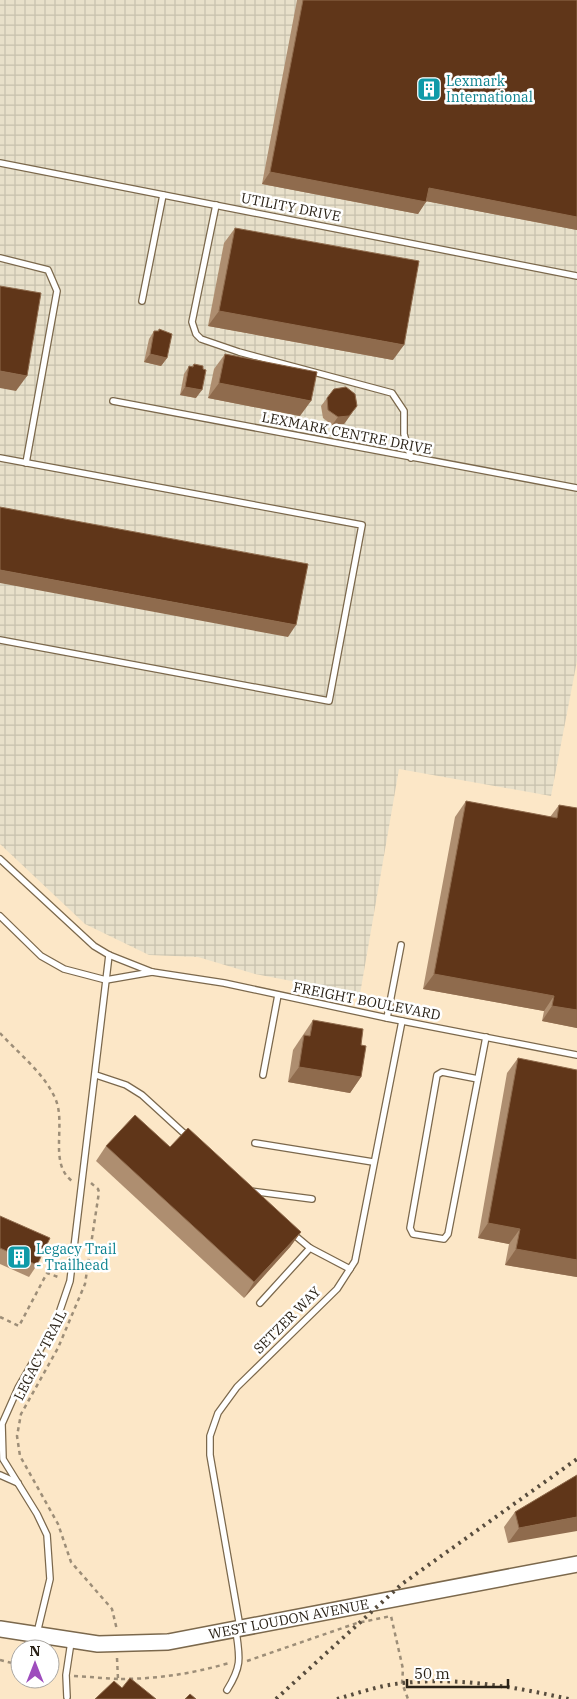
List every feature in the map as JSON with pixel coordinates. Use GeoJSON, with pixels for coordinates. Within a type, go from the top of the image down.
{"type":"FeatureCollection","features":[{"type":"Feature","properties":{"kind":"main road","name":"WEST LOUDON AVENUE"},"geometry":{"type":"LineString","coordinates":[[0,1629],[71,1642],[117,1645],[150,1644],[239,1630],[577,1564]]}},
{"type":"Feature","properties":{"kind":"lane","name":"UTILITY DRIVE"},"geometry":{"type":"LineString","coordinates":[[0,163],[577,276]]}},
{"type":"Feature","properties":{"kind":"lane"},"geometry":{"type":"LineString","coordinates":[[142,301],[163,195]]}},
{"type":"Feature","properties":{"kind":"lane"},"geometry":{"type":"LineString","coordinates":[[216,205],[192,322],[196,334],[201,339],[238,352],[392,393],[404,411],[404,434],[411,458]]}},
{"type":"Feature","properties":{"kind":"lane"},"geometry":{"type":"LineString","coordinates":[[0,258],[48,270],[56,292],[26,463]]}},
{"type":"Feature","properties":{"kind":"lane","name":"LEXMARK CENTRE DRIVE"},"geometry":{"type":"LineString","coordinates":[[113,401],[577,488]]}},
{"type":"Feature","properties":{"kind":"lane"},"geometry":{"type":"LineString","coordinates":[[0,458],[362,525],[329,702],[0,640]]}},
{"type":"Feature","properties":{"kind":"lane","name":"FREIGHT BOULEVARD"},"geometry":{"type":"LineString","coordinates":[[0,859],[94,946],[110,955],[152,972],[224,983],[278,996],[577,1055]]}},
{"type":"Feature","properties":{"kind":"lane","name":"FREIGHT BOULEVARD"},"geometry":{"type":"LineString","coordinates":[[0,916],[41,956],[64,969],[106,980],[152,972]]}},
{"type":"Feature","properties":{"kind":"lane"},"geometry":{"type":"LineString","coordinates":[[386,1018],[401,946]]}},
{"type":"Feature","properties":{"kind":"lane"},"geometry":{"type":"LineString","coordinates":[[36,1635],[50,1579],[47,1535],[37,1514],[3,1459],[2,1424],[18,1388],[56,1322],[70,1281],[110,955]]}},
{"type":"Feature","properties":{"kind":"lane"},"geometry":{"type":"LineString","coordinates":[[263,1075],[278,996]]}},
{"type":"Feature","properties":{"kind":"lane","name":"SETZER WAY"},"geometry":{"type":"LineString","coordinates":[[240,1662],[239,1630],[210,1455],[210,1436],[218,1413],[237,1387],[337,1288],[354,1261],[361,1235],[373,1162],[402,1021]]}},
{"type":"Feature","properties":{"kind":"lane"},"geometry":{"type":"LineString","coordinates":[[478,1079],[442,1072],[437,1076],[410,1228],[413,1234],[444,1238],[448,1234],[478,1079],[486,1037]]}},
{"type":"Feature","properties":{"kind":"lane"},"geometry":{"type":"LineString","coordinates":[[96,1075],[126,1084],[142,1095],[190,1140]]}},
{"type":"Feature","properties":{"kind":"lane"},"geometry":{"type":"LineString","coordinates":[[255,1143],[373,1162]]}},
{"type":"Feature","properties":{"kind":"lane"},"geometry":{"type":"LineString","coordinates":[[259,1202],[246,1190],[312,1199]]}},
{"type":"Feature","properties":{"kind":"lane"},"geometry":{"type":"LineString","coordinates":[[285,1226],[310,1248],[350,1269]]}},
{"type":"Feature","properties":{"kind":"lane"},"geometry":{"type":"LineString","coordinates":[[260,1304],[310,1248]]}},
{"type":"Feature","properties":{"kind":"lane"},"geometry":{"type":"LineString","coordinates":[[0,1475],[18,1483]]}},
{"type":"Feature","properties":{"kind":"lane"},"geometry":{"type":"LineString","coordinates":[[67,1697],[66,1675],[71,1642]]}},
{"type":"Feature","properties":{"kind":"lane"},"geometry":{"type":"LineString","coordinates":[[227,1690],[237,1674],[240,1662]]}},
{"type":"Feature","properties":{"kind":"path"},"geometry":{"type":"LineString","coordinates":[[0,1033],[42,1079],[55,1098],[60,1123],[60,1165],[64,1175],[72,1181]]}},
{"type":"Feature","properties":{"kind":"path","name":"LEGACY TRAIL"},"geometry":{"type":"LineString","coordinates":[[90,1183],[98,1189],[98,1192],[85,1284],[58,1348],[21,1414],[17,1436],[20,1456],[58,1524],[71,1562],[112,1609],[117,1635]]}},
{"type":"Feature","properties":{"kind":"path"},"geometry":{"type":"LineString","coordinates":[[0,1317],[19,1326],[47,1273],[85,1284]]}},
{"type":"Feature","properties":{"kind":"path"},"geometry":{"type":"LineString","coordinates":[[60,1674],[118,1679],[156,1679],[191,1674],[290,1648],[357,1623],[391,1616],[403,1669],[402,1683],[408,1699]]}},
{"type":"Feature","properties":{"kind":"path"},"geometry":{"type":"LineString","coordinates":[[116,1653],[118,1679]]}},
{"type":"Feature","properties":{"kind":"shaded area"},"geometry":{"type":"Polygon","coordinates":[[[0,0],[577,0],[577,661],[551,796],[399,769],[360,994],[255,974],[198,957],[149,955],[85,924],[0,844],[0,0]]]}},
{"type":"Feature","properties":{"kind":"building","name":"Lexmark International"},"geometry":{"type":"Polygon","coordinates":[[[303,0],[577,0],[577,217],[429,188],[426,202],[270,172],[303,0]]]}},
{"type":"Feature","properties":{"kind":"building"},"geometry":{"type":"Polygon","coordinates":[[[235,228],[419,261],[404,345],[219,311],[235,228]]]}},
{"type":"Feature","properties":{"kind":"building"},"geometry":{"type":"Polygon","coordinates":[[[0,286],[41,293],[27,376],[0,371],[0,286]]]}},
{"type":"Feature","properties":{"kind":"building"},"geometry":{"type":"Polygon","coordinates":[[[159,329],[172,334],[167,358],[150,354],[154,331],[159,331],[159,329]]]}},
{"type":"Feature","properties":{"kind":"building"},"geometry":{"type":"Polygon","coordinates":[[[225,354],[317,372],[311,401],[219,383],[225,354]]]}},
{"type":"Feature","properties":{"kind":"building"},"geometry":{"type":"Polygon","coordinates":[[[194,364],[203,366],[203,369],[206,370],[202,390],[185,387],[189,366],[193,367],[194,364]]]}},
{"type":"Feature","properties":{"kind":"building"},"geometry":{"type":"Polygon","coordinates":[[[346,387],[355,394],[357,406],[349,416],[338,417],[328,410],[327,398],[334,389],[346,387]]]}},
{"type":"Feature","properties":{"kind":"building"},"geometry":{"type":"Polygon","coordinates":[[[0,507],[308,564],[296,625],[0,570],[0,507]]]}},
{"type":"Feature","properties":{"kind":"building"},"geometry":{"type":"Polygon","coordinates":[[[466,801],[557,818],[559,805],[577,808],[577,1010],[552,1006],[554,996],[434,974],[466,801]]]}},
{"type":"Feature","properties":{"kind":"building"},"geometry":{"type":"Polygon","coordinates":[[[313,1020],[363,1029],[361,1045],[366,1046],[361,1077],[299,1067],[304,1035],[310,1036],[313,1020]]]}},
{"type":"Feature","properties":{"kind":"building"},"geometry":{"type":"Polygon","coordinates":[[[518,1058],[577,1070],[577,1260],[516,1249],[520,1229],[488,1223],[518,1058]]]}},
{"type":"Feature","properties":{"kind":"building"},"geometry":{"type":"Polygon","coordinates":[[[135,1115],[170,1147],[188,1128],[301,1232],[254,1282],[106,1146],[135,1115]]]}},
{"type":"Feature","properties":{"kind":"building"},"geometry":{"type":"Polygon","coordinates":[[[0,1216],[50,1238],[37,1265],[0,1248],[0,1216]]]}},
{"type":"Feature","properties":{"kind":"building"},"geometry":{"type":"Polygon","coordinates":[[[577,1475],[577,1517],[519,1528],[515,1512],[577,1475]]]}},
{"type":"Feature","properties":{"kind":"building"},"geometry":{"type":"Polygon","coordinates":[[[130,1678],[156,1699],[95,1699],[114,1681],[122,1688],[130,1678]]]}},
{"type":"Feature","properties":{"kind":"building"},"geometry":{"type":"Polygon","coordinates":[[[190,1694],[196,1699],[185,1699],[190,1694]]]}},
{"type":"Feature","properties":{"kind":"railway"},"geometry":{"type":"LineString","coordinates":[[276,1699],[402,1584],[577,1459]]}},
{"type":"Feature","properties":{"kind":"railway"},"geometry":{"type":"LineString","coordinates":[[337,1699],[395,1684],[424,1681],[487,1684],[569,1699]]}},
{"type":"Feature","properties":{"kind":"place","name":"Lexmark International"},"geometry":{"type":"Point","coordinates":[429,89]}},
{"type":"Feature","properties":{"kind":"place","name":"Legacy Trail - Trailhead"},"geometry":{"type":"Point","coordinates":[19,1257]}}]}
